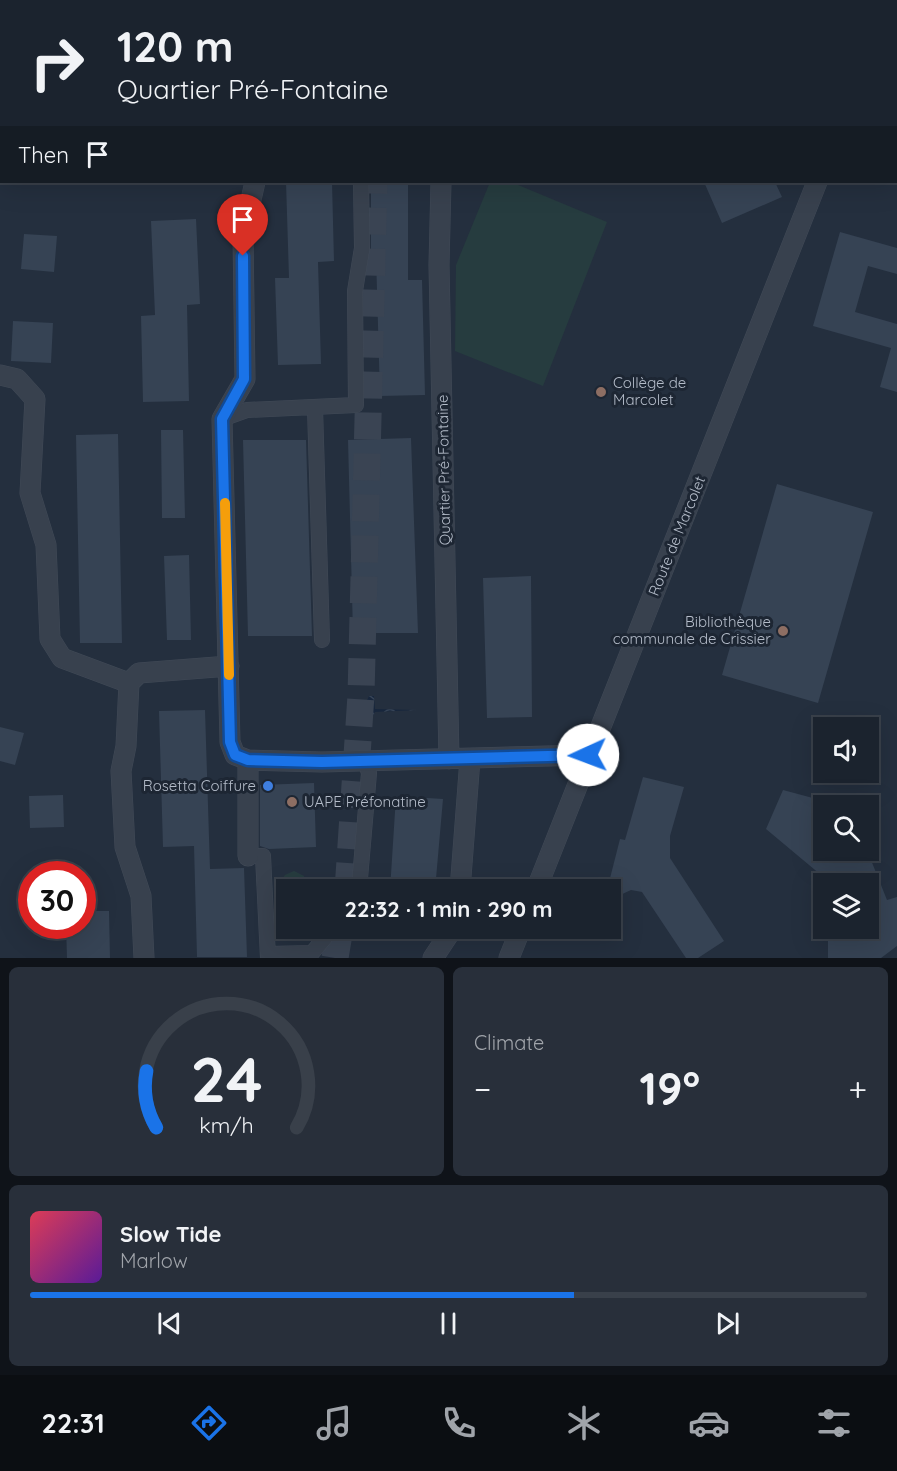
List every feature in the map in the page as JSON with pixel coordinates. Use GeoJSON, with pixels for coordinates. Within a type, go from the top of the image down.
{"type":"FeatureCollection","features":[{"type":"Feature","properties":{"kind":"street"},"geometry":{"type":"LineString","coordinates":[[255,183],[243,235],[244,379],[222,419],[230,742],[235,755],[248,760],[366,761],[588,755]]}},
{"type":"Feature","properties":{"kind":"street"},"geometry":{"type":"LineString","coordinates":[[222,419],[247,410],[356,405],[355,291],[362,249],[361,183]]}},
{"type":"Feature","properties":{"kind":"street","name":"Quartier Pré-Fontaine"},"geometry":{"type":"LineString","coordinates":[[441,183],[439,265],[449,759]]}},
{"type":"Feature","properties":{"kind":"street","name":"Route de Marcolet"},"geometry":{"type":"LineString","coordinates":[[540,879],[817,183]]}},
{"type":"Feature","properties":{"kind":"street"},"geometry":{"type":"LineString","coordinates":[[0,375],[17,379],[35,399],[30,493],[46,545],[50,639],[62,658],[129,683]]}},
{"type":"Feature","properties":{"kind":"street"},"geometry":{"type":"LineString","coordinates":[[315,408],[322,640]]}},
{"type":"Feature","properties":{"kind":"street"},"geometry":{"type":"LineString","coordinates":[[144,958],[141,896],[125,847],[124,836],[121,771],[126,746],[129,683],[140,673],[229,666]]}},
{"type":"Feature","properties":{"kind":"street"},"geometry":{"type":"LineString","coordinates":[[460,879],[470,759]]}},
{"type":"Feature","properties":{"kind":"street"},"geometry":{"type":"LineString","coordinates":[[248,760],[248,856],[263,856],[268,956],[312,953],[324,939]]}},
{"type":"Feature","properties":{"kind":"street"},"geometry":{"type":"LineString","coordinates":[[360,879],[369,773],[366,761]]}},
{"type":"Feature","properties":{"kind":"street"},"geometry":{"type":"LineString","coordinates":[[433,958],[446,939]]}},
{"type":"Feature","properties":{"kind":"street"},"geometry":{"type":"LineString","coordinates":[[509,958],[516,939]]}},
{"type":"Feature","properties":{"kind":"green space"},"geometry":{"type":"Polygon","coordinates":[[[490,183],[513,183],[607,222],[543,386],[455,351],[456,265],[490,183]]]}},
{"type":"Feature","properties":{"kind":"green space"},"geometry":{"type":"Polygon","coordinates":[[[294,871],[304,876],[304,879],[282,879],[294,871]]]}},
{"type":"Feature","properties":{"kind":"water"},"geometry":{"type":"Polygon","coordinates":[[[369,696],[374,696],[375,709],[417,710],[375,712],[368,725],[363,725],[363,709],[369,696]]]}},
{"type":"Feature","properties":{"kind":"building"},"geometry":{"type":"Polygon","coordinates":[[[286,183],[332,183],[334,261],[318,262],[321,364],[278,365],[275,278],[289,278],[286,183]]]}},
{"type":"Feature","properties":{"kind":"building"},"geometry":{"type":"Polygon","coordinates":[[[371,183],[408,183],[408,280],[422,280],[425,395],[380,396],[376,255],[371,255],[371,183]]]}},
{"type":"Feature","properties":{"kind":"building"},"geometry":{"type":"Polygon","coordinates":[[[704,183],[775,183],[782,197],[722,223],[704,183]]]}},
{"type":"Feature","properties":{"kind":"building"},"geometry":{"type":"Polygon","coordinates":[[[196,219],[200,304],[187,305],[189,401],[143,402],[141,316],[155,315],[151,221],[196,219]]]}},
{"type":"Feature","properties":{"kind":"building"},"geometry":{"type":"Polygon","coordinates":[[[840,232],[897,248],[897,274],[868,266],[855,312],[897,324],[897,392],[880,387],[891,348],[813,326],[840,232]]]}},
{"type":"Feature","properties":{"kind":"building"},"geometry":{"type":"Polygon","coordinates":[[[24,234],[57,236],[54,272],[21,269],[24,234]]]}},
{"type":"Feature","properties":{"kind":"building"},"geometry":{"type":"Polygon","coordinates":[[[13,321],[53,323],[51,363],[11,361],[13,321]]]}},
{"type":"Feature","properties":{"kind":"building"},"geometry":{"type":"Polygon","coordinates":[[[161,430],[183,430],[185,518],[162,518],[161,430]]]}},
{"type":"Feature","properties":{"kind":"building"},"geometry":{"type":"Polygon","coordinates":[[[118,434],[122,643],[80,643],[76,435],[118,434]]]}},
{"type":"Feature","properties":{"kind":"building"},"geometry":{"type":"Polygon","coordinates":[[[411,438],[418,633],[353,633],[348,440],[411,438]]]}},
{"type":"Feature","properties":{"kind":"building"},"geometry":{"type":"Polygon","coordinates":[[[243,440],[306,440],[312,636],[248,636],[243,440]]]}},
{"type":"Feature","properties":{"kind":"building"},"geometry":{"type":"Polygon","coordinates":[[[777,484],[873,512],[818,703],[722,675],[777,484]]]}},
{"type":"Feature","properties":{"kind":"building"},"geometry":{"type":"Polygon","coordinates":[[[189,555],[191,640],[167,640],[164,556],[189,555]]]}},
{"type":"Feature","properties":{"kind":"building"},"geometry":{"type":"Polygon","coordinates":[[[531,576],[532,717],[487,718],[483,578],[531,576]]]}},
{"type":"Feature","properties":{"kind":"building"},"geometry":{"type":"Polygon","coordinates":[[[205,710],[210,869],[244,868],[247,957],[197,957],[194,846],[163,847],[159,711],[205,710]]]}},
{"type":"Feature","properties":{"kind":"building"},"geometry":{"type":"Polygon","coordinates":[[[0,727],[24,733],[15,765],[0,761],[0,727]]]}},
{"type":"Feature","properties":{"kind":"building"},"geometry":{"type":"Polygon","coordinates":[[[643,777],[684,787],[670,836],[670,858],[724,941],[698,958],[686,958],[642,892],[631,890],[621,895],[621,879],[610,879],[620,839],[625,840],[643,777]]]}},
{"type":"Feature","properties":{"kind":"building"},"geometry":{"type":"Polygon","coordinates":[[[314,783],[316,847],[269,849],[260,846],[260,785],[314,783]]]}},
{"type":"Feature","properties":{"kind":"building"},"geometry":{"type":"Polygon","coordinates":[[[783,790],[813,798],[813,861],[871,861],[876,873],[819,873],[766,829],[783,790]]]}},
{"type":"Feature","properties":{"kind":"building"},"geometry":{"type":"Polygon","coordinates":[[[63,795],[64,827],[30,828],[29,796],[63,795]]]}},
{"type":"Feature","properties":{"kind":"building"},"geometry":{"type":"Polygon","coordinates":[[[396,796],[443,799],[436,879],[391,879],[396,796]]]}},
{"type":"Feature","properties":{"kind":"building"},"geometry":{"type":"Polygon","coordinates":[[[879,880],[887,900],[897,897],[897,946],[881,958],[828,958],[828,939],[879,939],[879,880]]]}},
{"type":"Feature","properties":{"kind":"building"},"geometry":{"type":"Polygon","coordinates":[[[96,911],[109,911],[110,958],[67,958],[66,939],[96,939],[96,911]]]}},
{"type":"Feature","properties":{"kind":"tunnel"},"geometry":{"type":"LineString","coordinates":[[349,879],[361,695],[374,183]]}},
{"type":"Feature","properties":{"kind":"tunnel"},"geometry":{"type":"LineString","coordinates":[[335,958],[338,939]]}},
{"type":"Feature","properties":{"kind":"slow traffic"},"geometry":{"type":"LineString","coordinates":[[225,503],[229,675]]}},
{"type":"Feature","properties":{"kind":"place","name":"Collège de Marcolet"},"geometry":{"type":"Point","coordinates":[601,392]}},
{"type":"Feature","properties":{"kind":"place","name":"Bibliothèque communale de Crissier"},"geometry":{"type":"Point","coordinates":[783,631]}},
{"type":"Feature","properties":{"kind":"place","name":"Rosetta Coiffure"},"geometry":{"type":"Point","coordinates":[268,786]}},
{"type":"Feature","properties":{"kind":"place","name":"UAPE Préfonatine"},"geometry":{"type":"Point","coordinates":[292,802]}},
{"type":"Feature","properties":{"kind":"route"},"geometry":{"type":"LineString","coordinates":[[243,256],[244,379],[222,419],[230,742],[235,755],[248,760],[322,762],[588,755]]}}]}
